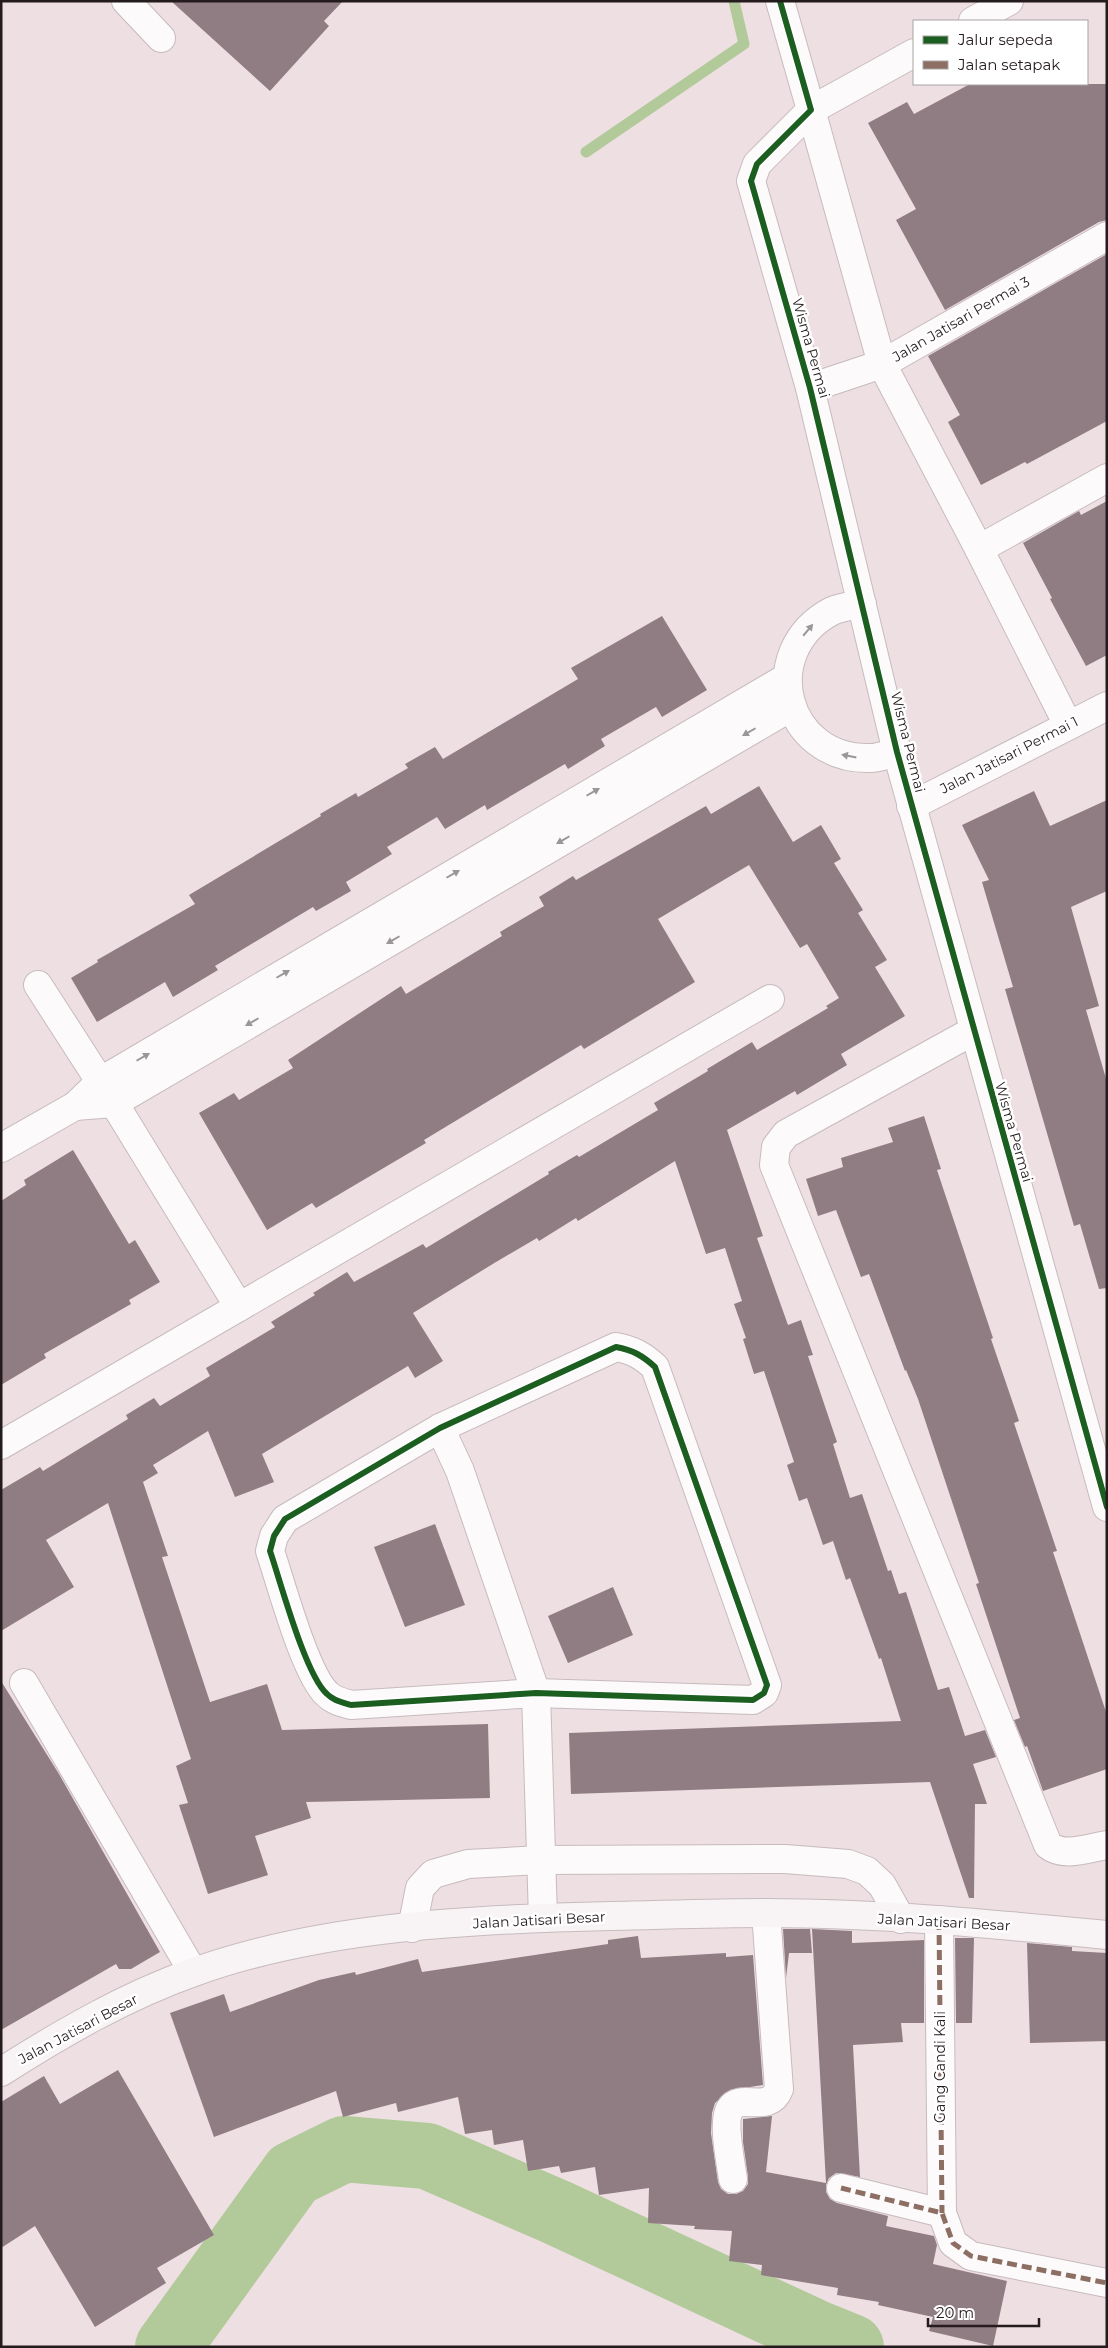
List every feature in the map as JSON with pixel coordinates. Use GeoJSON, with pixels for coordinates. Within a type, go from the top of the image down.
{"type":"FeatureCollection","features":[{"type":"Feature","properties":{"kind":"street"},"geometry":{"type":"LineString","coordinates":[[126,1],[161,38]]}},
{"type":"Feature","properties":{"kind":"street"},"geometry":{"type":"LineString","coordinates":[[780,1],[882,364],[979,548],[1068,725]]}},
{"type":"Feature","properties":{"kind":"street"},"geometry":{"type":"LineString","coordinates":[[975,20],[1009,1]]}},
{"type":"Feature","properties":{"kind":"street","name":"Wisma Permai"},"geometry":{"type":"LineString","coordinates":[[913,55],[811,110],[757,164],[751,181],[810,388],[911,806],[1107,1507]]}},
{"type":"Feature","properties":{"kind":"street","name":"Jalan Jatisari Permai 3"},"geometry":{"type":"LineString","coordinates":[[810,388],[882,364],[1107,236]]}},
{"type":"Feature","properties":{"kind":"street"},"geometry":{"type":"LineString","coordinates":[[979,548],[1107,478]]}},
{"type":"Feature","properties":{"kind":"street"},"geometry":{"type":"LineString","coordinates":[[862,604],[833,610],[809,626],[793,650],[786,678],[791,707],[803,730],[823,747],[846,756],[872,758],[897,752]]}},
{"type":"Feature","properties":{"kind":"street"},"geometry":{"type":"LineString","coordinates":[[423,907],[786,678]]}},
{"type":"Feature","properties":{"kind":"street","name":"Jalan Jatisari Permai 1"},"geometry":{"type":"LineString","coordinates":[[911,806],[1107,706]]}},
{"type":"Feature","properties":{"kind":"street"},"geometry":{"type":"LineString","coordinates":[[1,1148],[75,1106],[107,1092],[423,907],[791,707]]}},
{"type":"Feature","properties":{"kind":"street"},"geometry":{"type":"LineString","coordinates":[[38,985],[107,1092],[239,1307]]}},
{"type":"Feature","properties":{"kind":"street"},"geometry":{"type":"LineString","coordinates":[[1,1445],[770,1000]]}},
{"type":"Feature","properties":{"kind":"street"},"geometry":{"type":"LineString","coordinates":[[973,1031],[786,1134],[776,1147],[774,1165],[1048,1846],[1056,1852],[1068,1852],[1107,1844]]}},
{"type":"Feature","properties":{"kind":"street"},"geometry":{"type":"LineString","coordinates":[[616,1347],[630,1350],[643,1356],[655,1367],[767,1685],[760,1698],[754,1700],[536,1693],[351,1705],[335,1701],[325,1693],[310,1668],[270,1551],[274,1536],[285,1519],[440,1428],[616,1347]]}},
{"type":"Feature","properties":{"kind":"street"},"geometry":{"type":"LineString","coordinates":[[440,1428],[460,1471],[536,1693],[543,1918]]}},
{"type":"Feature","properties":{"kind":"street"},"geometry":{"type":"LineString","coordinates":[[24,1682],[193,1972]]}},
{"type":"Feature","properties":{"kind":"street"},"geometry":{"type":"LineString","coordinates":[[412,1928],[420,1888],[433,1874],[468,1864],[540,1860],[784,1860],[848,1864],[867,1872],[882,1885],[901,1918]]}},
{"type":"Feature","properties":{"kind":"street"},"geometry":{"type":"LineString","coordinates":[[733,2179],[727,2119],[730,2109],[736,2104],[771,2101],[776,2097],[779,2089],[766,1913]]}},
{"type":"Feature","properties":{"kind":"street","name":"Jalan Jatisari Besar"},"geometry":{"type":"LineString","coordinates":[[1,2072],[35,2050],[113,2007],[193,1972],[262,1951],[353,1934],[543,1918],[766,1913],[939,1920],[1107,1935]]}},
{"type":"Feature","properties":{"kind":"street","name":"Gang Candi Kali"},"geometry":{"type":"LineString","coordinates":[[939,1920],[942,2213],[953,2244],[971,2256],[1107,2282]]}},
{"type":"Feature","properties":{"kind":"street"},"geometry":{"type":"LineString","coordinates":[[841,2188],[942,2213]]}},
{"type":"Feature","properties":{"kind":"building"},"geometry":{"type":"Polygon","coordinates":[[[171,1],[343,1],[324,21],[329,26],[270,91],[171,1]]]}},
{"type":"Feature","properties":{"kind":"building"},"geometry":{"type":"Polygon","coordinates":[[[1107,84],[1107,220],[1099,222],[945,310],[896,220],[916,209],[868,123],[907,102],[914,114],[968,85],[1107,84]]]}},
{"type":"Feature","properties":{"kind":"building"},"geometry":{"type":"Polygon","coordinates":[[[1107,254],[1107,421],[1027,464],[1025,462],[981,485],[948,422],[960,415],[928,356],[1107,254]]]}},
{"type":"Feature","properties":{"kind":"building"},"geometry":{"type":"Polygon","coordinates":[[[1107,501],[1107,655],[1086,666],[1023,543],[1079,511],[1081,515],[1107,501]]]}},
{"type":"Feature","properties":{"kind":"building"},"geometry":{"type":"Polygon","coordinates":[[[662,616],[707,690],[662,717],[656,707],[601,739],[605,746],[568,769],[565,764],[487,810],[485,805],[445,829],[437,817],[387,847],[392,854],[346,882],[351,891],[316,911],[313,907],[215,966],[218,970],[173,997],[165,982],[97,1022],[71,978],[98,962],[97,960],[195,904],[189,895],[321,816],[320,814],[356,793],[358,797],[408,768],[405,764],[435,747],[443,759],[578,679],[571,668],[662,616]]]}},
{"type":"Feature","properties":{"kind":"building"},"geometry":{"type":"Polygon","coordinates":[[[759,786],[793,842],[821,825],[841,859],[834,863],[863,910],[858,913],[887,960],[875,967],[905,1016],[841,1054],[847,1065],[797,1095],[795,1091],[727,1130],[763,1236],[757,1238],[788,1325],[801,1320],[813,1355],[808,1356],[837,1442],[833,1444],[850,1498],[862,1494],[888,1571],[891,1570],[899,1594],[906,1592],[938,1690],[949,1687],[965,1736],[985,1730],[996,1757],[973,1764],[987,1804],[975,1804],[974,1898],[969,1898],[930,1782],[571,1794],[569,1733],[901,1721],[881,1658],[879,1659],[850,1578],[846,1580],[833,1541],[823,1545],[807,1498],[799,1501],[787,1465],[794,1462],[764,1371],[754,1374],[743,1339],[746,1338],[734,1304],[742,1301],[725,1248],[706,1254],[675,1161],[578,1221],[576,1218],[539,1241],[537,1238],[413,1313],[443,1361],[415,1378],[408,1366],[262,1454],[274,1482],[235,1497],[208,1431],[153,1465],[158,1473],[143,1482],[168,1556],[162,1557],[210,1702],[267,1684],[282,1730],[488,1724],[490,1798],[306,1802],[311,1818],[255,1836],[268,1875],[208,1894],[179,1805],[188,1803],[176,1766],[191,1759],[108,1503],[46,1540],[74,1587],[1,1631],[1,1490],[40,1467],[43,1471],[128,1419],[126,1415],[154,1398],[160,1406],[210,1376],[206,1368],[275,1327],[271,1322],[315,1295],[313,1293],[347,1272],[354,1282],[423,1244],[426,1248],[549,1174],[548,1172],[577,1155],[579,1157],[658,1110],[654,1103],[708,1071],[707,1069],[752,1042],[757,1050],[828,1008],[826,1006],[839,998],[807,944],[800,948],[749,865],[658,919],[695,982],[584,1049],[581,1045],[424,1140],[426,1143],[316,1208],[312,1203],[267,1230],[199,1113],[234,1093],[239,1100],[293,1068],[288,1060],[401,986],[406,994],[502,936],[500,932],[544,906],[539,897],[573,876],[576,880],[706,806],[711,814],[759,786]]]}},
{"type":"Feature","properties":{"kind":"building"},"geometry":{"type":"Polygon","coordinates":[[[1034,791],[1050,826],[1107,800],[1107,891],[1071,907],[1099,1006],[1086,1010],[1107,1082],[1107,1288],[1099,1289],[1080,1224],[1074,1226],[1005,989],[1013,987],[982,882],[989,880],[962,825],[1034,791]]]}},
{"type":"Feature","properties":{"kind":"building"},"geometry":{"type":"Polygon","coordinates":[[[924,1116],[941,1169],[937,1170],[1019,1421],[1014,1423],[1057,1551],[1053,1552],[1107,1715],[1107,1769],[1043,1791],[1027,1746],[1025,1747],[1014,1720],[1020,1718],[976,1584],[979,1583],[918,1399],[905,1371],[869,1274],[861,1277],[836,1210],[818,1216],[806,1179],[843,1167],[841,1158],[893,1142],[888,1128],[924,1116]]]}},
{"type":"Feature","properties":{"kind":"building"},"geometry":{"type":"Polygon","coordinates":[[[73,1150],[129,1244],[135,1240],[160,1282],[129,1300],[131,1304],[44,1354],[46,1358],[1,1385],[1,1201],[26,1185],[24,1180],[73,1150]]]}},
{"type":"Feature","properties":{"kind":"building"},"geometry":{"type":"Polygon","coordinates":[[[435,1524],[465,1605],[405,1627],[374,1547],[435,1524]]]}},
{"type":"Feature","properties":{"kind":"building"},"geometry":{"type":"Polygon","coordinates":[[[613,1587],[633,1635],[568,1663],[548,1616],[613,1587]]]}},
{"type":"Feature","properties":{"kind":"building"},"geometry":{"type":"Polygon","coordinates":[[[1,1681],[59,1774],[160,1952],[131,1969],[119,1969],[116,1964],[1,2030],[1,1681]]]}},
{"type":"Feature","properties":{"kind":"building"},"geometry":{"type":"Polygon","coordinates":[[[783,1929],[810,1929],[812,1953],[789,1953],[786,1978],[783,1929]]]}},
{"type":"Feature","properties":{"kind":"building"},"geometry":{"type":"Polygon","coordinates":[[[812,1929],[852,1931],[852,1943],[924,1940],[924,2023],[901,2023],[903,2042],[853,2045],[860,2177],[836,2173],[829,2178],[826,2192],[830,2199],[837,2203],[888,2216],[886,2226],[934,2236],[937,2245],[933,2264],[1007,2281],[993,2346],[929,2331],[933,2317],[878,2305],[879,2302],[837,2295],[838,2288],[761,2275],[762,2265],[729,2261],[732,2231],[694,2229],[695,2226],[648,2223],[649,2188],[599,2195],[595,2167],[561,2173],[559,2166],[528,2171],[523,2140],[494,2145],[492,2130],[465,2134],[458,2097],[398,2112],[396,2103],[343,2117],[336,2091],[214,2137],[170,2013],[224,1994],[230,2012],[319,1980],[355,1972],[356,1975],[418,1959],[422,1972],[608,1944],[608,1940],[638,1936],[641,1958],[726,1953],[726,1957],[753,1955],[763,2085],[730,2090],[715,2103],[712,2113],[711,2133],[718,2182],[721,2189],[728,2194],[736,2194],[743,2191],[748,2184],[748,2177],[743,2142],[743,2119],[772,2116],[766,2172],[826,2183],[812,1929]]]}},
{"type":"Feature","properties":{"kind":"building"},"geometry":{"type":"Polygon","coordinates":[[[955,1938],[974,1938],[972,2023],[956,2023],[955,1938]]]}},
{"type":"Feature","properties":{"kind":"building"},"geometry":{"type":"Polygon","coordinates":[[[1027,1943],[1072,1947],[1072,1951],[1107,1953],[1107,2041],[1030,2043],[1027,1943]]]}},
{"type":"Feature","properties":{"kind":"building"},"geometry":{"type":"Polygon","coordinates":[[[118,2070],[214,2235],[157,2268],[166,2283],[95,2327],[35,2226],[1,2248],[1,2102],[44,2076],[60,2104],[118,2070]]]}},
{"type":"Feature","properties":{"kind":"waterway"},"geometry":{"type":"LineString","coordinates":[[586,152],[744,44],[734,1]]}},
{"type":"Feature","properties":{"kind":"waterway"},"geometry":{"type":"LineString","coordinates":[[168,2347],[293,2174],[344,2149],[427,2156],[556,2212],[814,2332],[851,2347]]}},
{"type":"Feature","properties":{"kind":"marked path"},"geometry":{"type":"LineString","coordinates":[[939,1920],[942,2213]]}},
{"type":"Feature","properties":{"kind":"marked path"},"geometry":{"type":"LineString","coordinates":[[841,2188],[942,2213],[953,2243],[971,2256],[1107,2283]]}},
{"type":"Feature","properties":{"kind":"cycle path"},"geometry":{"type":"LineString","coordinates":[[780,1],[811,110],[757,164],[751,181],[810,388],[897,752],[1107,1507]]}},
{"type":"Feature","properties":{"kind":"cycle path"},"geometry":{"type":"LineString","coordinates":[[616,1347],[637,1354],[655,1367],[767,1685],[764,1693],[753,1700],[536,1693],[351,1705],[338,1701],[327,1694],[310,1668],[302,1648],[270,1551],[274,1536],[285,1519],[440,1428],[616,1347]]}}]}
